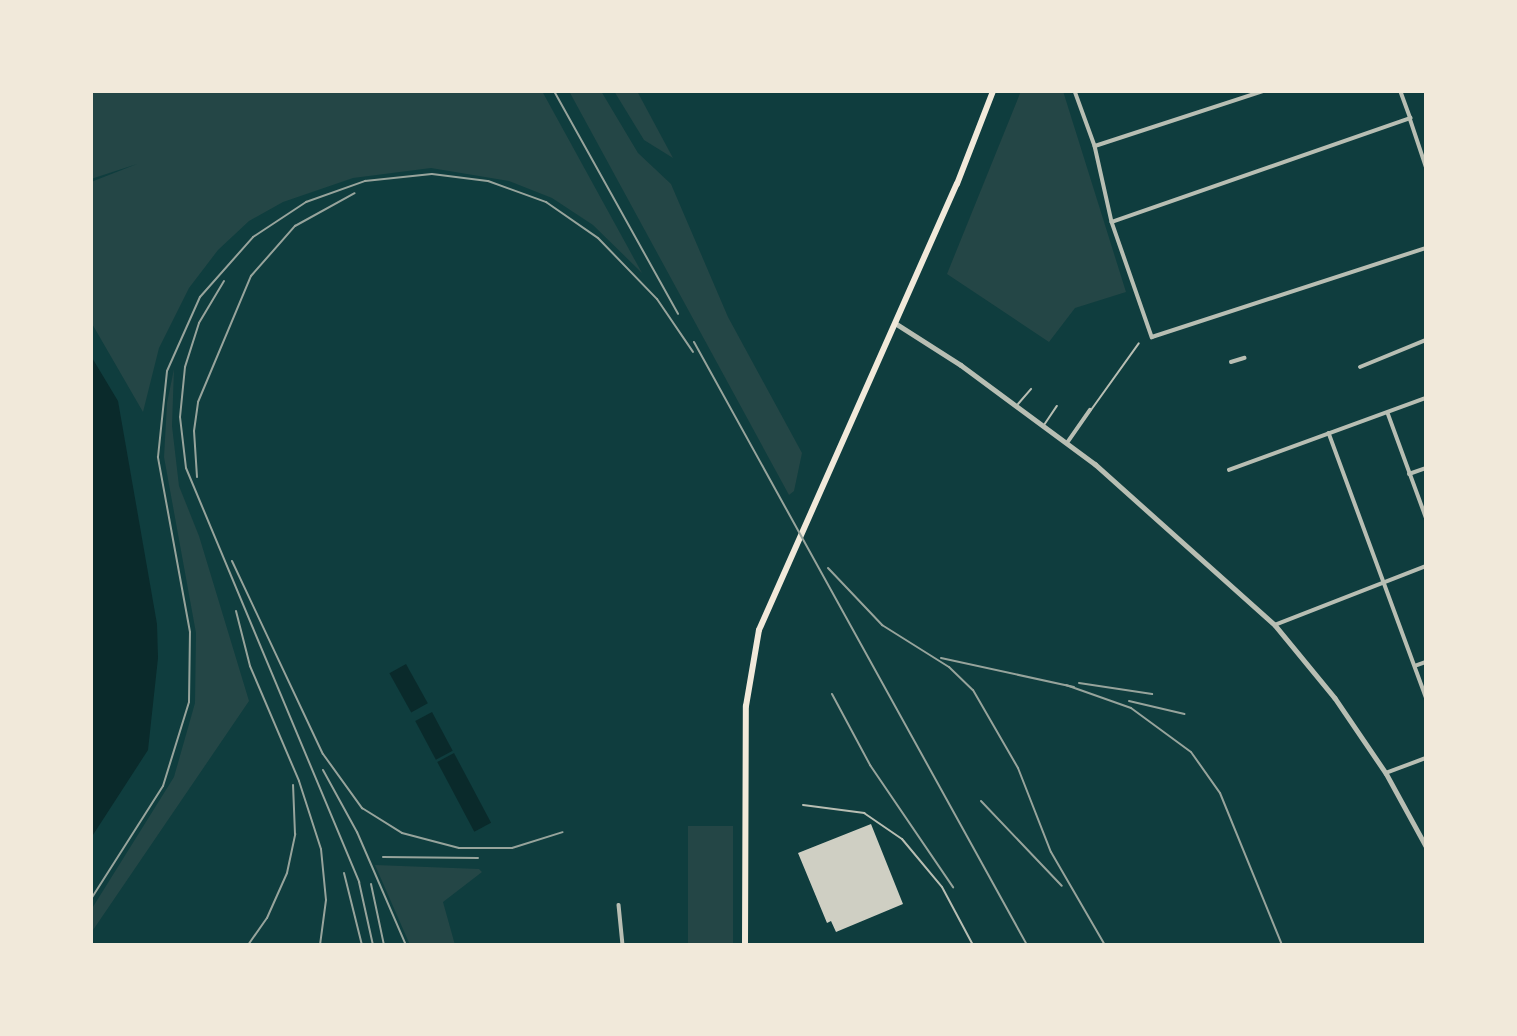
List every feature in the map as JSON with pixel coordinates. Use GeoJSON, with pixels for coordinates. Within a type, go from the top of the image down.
{"type":"FeatureCollection","features":[{"type":"Feature","properties":{"kind":"main road"},"geometry":{"type":"LineString","coordinates":[[745,945],[747,693],[759,630],[788,557],[955,189],[993,91]]}},
{"type":"Feature","properties":{"kind":"street"},"geometry":{"type":"LineString","coordinates":[[1075,91],[1096,146],[1112,222],[1152,337],[1426,248]]}},
{"type":"Feature","properties":{"kind":"street"},"geometry":{"type":"LineString","coordinates":[[1096,146],[1262,91]]}},
{"type":"Feature","properties":{"kind":"street"},"geometry":{"type":"LineString","coordinates":[[1400,91],[1426,166]]}},
{"type":"Feature","properties":{"kind":"street"},"geometry":{"type":"LineString","coordinates":[[1112,222],[1410,118]]}},
{"type":"Feature","properties":{"kind":"street"},"geometry":{"type":"LineString","coordinates":[[894,323],[1017,405],[1068,443],[1153,512],[1275,625],[1335,698],[1386,773],[1426,846]]}},
{"type":"Feature","properties":{"kind":"street"},"geometry":{"type":"LineString","coordinates":[[1360,367],[1426,341]]}},
{"type":"Feature","properties":{"kind":"street"},"geometry":{"type":"LineString","coordinates":[[1231,362],[1244,358]]}},
{"type":"Feature","properties":{"kind":"street"},"geometry":{"type":"LineString","coordinates":[[1230,470],[1426,398]]}},
{"type":"Feature","properties":{"kind":"street"},"geometry":{"type":"LineString","coordinates":[[1068,443],[1090,410]]}},
{"type":"Feature","properties":{"kind":"street"},"geometry":{"type":"LineString","coordinates":[[1388,413],[1426,517]]}},
{"type":"Feature","properties":{"kind":"street"},"geometry":{"type":"LineString","coordinates":[[1329,433],[1426,697]]}},
{"type":"Feature","properties":{"kind":"street"},"geometry":{"type":"LineString","coordinates":[[1409,474],[1426,468]]}},
{"type":"Feature","properties":{"kind":"street"},"geometry":{"type":"LineString","coordinates":[[1275,625],[1382,580],[1426,566]]}},
{"type":"Feature","properties":{"kind":"street"},"geometry":{"type":"LineString","coordinates":[[1415,666],[1426,662]]}},
{"type":"Feature","properties":{"kind":"street"},"geometry":{"type":"LineString","coordinates":[[1386,773],[1426,758]]}},
{"type":"Feature","properties":{"kind":"street"},"geometry":{"type":"LineString","coordinates":[[619,905],[623,945]]}},
{"type":"Feature","properties":{"kind":"lane"},"geometry":{"type":"LineString","coordinates":[[1090,410],[1139,342]]}},
{"type":"Feature","properties":{"kind":"lane"},"geometry":{"type":"LineString","coordinates":[[1017,405],[1031,389]]}},
{"type":"Feature","properties":{"kind":"lane"},"geometry":{"type":"LineString","coordinates":[[1044,425],[1058,406]]}},
{"type":"Feature","properties":{"kind":"lane"},"geometry":{"type":"LineString","coordinates":[[803,804],[864,813],[902,839],[934,875],[973,945]]}},
{"type":"Feature","properties":{"kind":"shaded area"},"geometry":{"type":"Polygon","coordinates":[[[91,91],[542,91],[642,273],[593,225],[552,198],[509,181],[431,168],[353,178],[283,202],[249,221],[218,250],[189,288],[159,348],[143,412],[91,322],[91,182],[137,164],[91,179],[91,91]]]}},
{"type":"Feature","properties":{"kind":"shaded area"},"geometry":{"type":"Polygon","coordinates":[[[569,91],[601,91],[638,153],[671,184],[728,317],[802,453],[794,491],[789,495],[569,91]]]}},
{"type":"Feature","properties":{"kind":"shaded area"},"geometry":{"type":"Polygon","coordinates":[[[614,91],[637,91],[673,158],[644,140],[614,91]]]}},
{"type":"Feature","properties":{"kind":"shaded area"},"geometry":{"type":"Polygon","coordinates":[[[1021,91],[1063,91],[1126,292],[1075,308],[1049,342],[947,274],[1021,91]]]}},
{"type":"Feature","properties":{"kind":"shaded area"},"geometry":{"type":"Polygon","coordinates":[[[91,356],[118,401],[157,624],[158,658],[148,750],[91,838],[91,356]]]}},
{"type":"Feature","properties":{"kind":"shaded area"},"geometry":{"type":"Polygon","coordinates":[[[174,369],[172,426],[179,486],[199,536],[249,701],[91,933],[91,910],[174,777],[195,703],[196,633],[164,457],[167,403],[174,369]]]}},
{"type":"Feature","properties":{"kind":"shaded area"},"geometry":{"type":"Polygon","coordinates":[[[406,664],[428,703],[411,713],[389,673],[406,664]]]}},
{"type":"Feature","properties":{"kind":"shaded area"},"geometry":{"type":"Polygon","coordinates":[[[432,712],[453,751],[436,760],[415,721],[432,712]]]}},
{"type":"Feature","properties":{"kind":"shaded area"},"geometry":{"type":"Polygon","coordinates":[[[454,753],[491,823],[474,832],[437,762],[454,753]]]}},
{"type":"Feature","properties":{"kind":"shaded area"},"geometry":{"type":"Polygon","coordinates":[[[688,826],[733,826],[733,945],[688,945],[688,826]]]}},
{"type":"Feature","properties":{"kind":"shaded area"},"geometry":{"type":"Polygon","coordinates":[[[375,865],[479,869],[482,872],[443,902],[455,945],[410,945],[375,865]]]}},
{"type":"Feature","properties":{"kind":"building"},"geometry":{"type":"Polygon","coordinates":[[[871,824],[903,904],[836,932],[831,921],[827,923],[798,853],[871,824]]]}},
{"type":"Feature","properties":{"kind":"railway"},"geometry":{"type":"LineString","coordinates":[[554,91],[678,314]]}},
{"type":"Feature","properties":{"kind":"railway"},"geometry":{"type":"LineString","coordinates":[[91,899],[163,786],[189,702],[190,632],[158,457],[167,371],[200,297],[253,237],[306,202],[365,181],[432,174],[488,181],[546,202],[598,238],[657,299],[693,352]]}},
{"type":"Feature","properties":{"kind":"railway"},"geometry":{"type":"LineString","coordinates":[[197,477],[194,431],[198,402],[251,276],[295,226],[355,193]]}},
{"type":"Feature","properties":{"kind":"railway"},"geometry":{"type":"LineString","coordinates":[[224,281],[199,323],[185,367],[180,417],[186,468],[359,882],[373,945]]}},
{"type":"Feature","properties":{"kind":"railway"},"geometry":{"type":"LineString","coordinates":[[694,342],[1027,945]]}},
{"type":"Feature","properties":{"kind":"railway"},"geometry":{"type":"LineString","coordinates":[[232,561],[323,754],[362,808],[402,833],[459,848],[512,848],[563,832]]}},
{"type":"Feature","properties":{"kind":"railway"},"geometry":{"type":"LineString","coordinates":[[828,568],[882,625],[949,667],[973,690],[1018,768],[1051,852],[1105,945]]}},
{"type":"Feature","properties":{"kind":"railway"},"geometry":{"type":"LineString","coordinates":[[236,611],[250,666],[299,781],[321,849],[326,900],[320,945]]}},
{"type":"Feature","properties":{"kind":"railway"},"geometry":{"type":"LineString","coordinates":[[941,658],[1074,687]]}},
{"type":"Feature","properties":{"kind":"railway"},"geometry":{"type":"LineString","coordinates":[[1079,683],[1152,694]]}},
{"type":"Feature","properties":{"kind":"railway"},"geometry":{"type":"LineString","coordinates":[[1066,685],[1131,708],[1191,752],[1220,793],[1282,945]]}},
{"type":"Feature","properties":{"kind":"railway"},"geometry":{"type":"LineString","coordinates":[[832,694],[870,765],[953,887]]}},
{"type":"Feature","properties":{"kind":"railway"},"geometry":{"type":"LineString","coordinates":[[1129,701],[1185,714]]}},
{"type":"Feature","properties":{"kind":"railway"},"geometry":{"type":"LineString","coordinates":[[323,770],[357,832],[406,945]]}},
{"type":"Feature","properties":{"kind":"railway"},"geometry":{"type":"LineString","coordinates":[[248,945],[267,918],[287,873],[295,834],[293,785]]}},
{"type":"Feature","properties":{"kind":"railway"},"geometry":{"type":"LineString","coordinates":[[981,801],[1062,886]]}},
{"type":"Feature","properties":{"kind":"railway"},"geometry":{"type":"LineString","coordinates":[[383,857],[478,858]]}},
{"type":"Feature","properties":{"kind":"railway"},"geometry":{"type":"LineString","coordinates":[[344,873],[362,945]]}},
{"type":"Feature","properties":{"kind":"railway"},"geometry":{"type":"LineString","coordinates":[[371,884],[384,945]]}}]}
